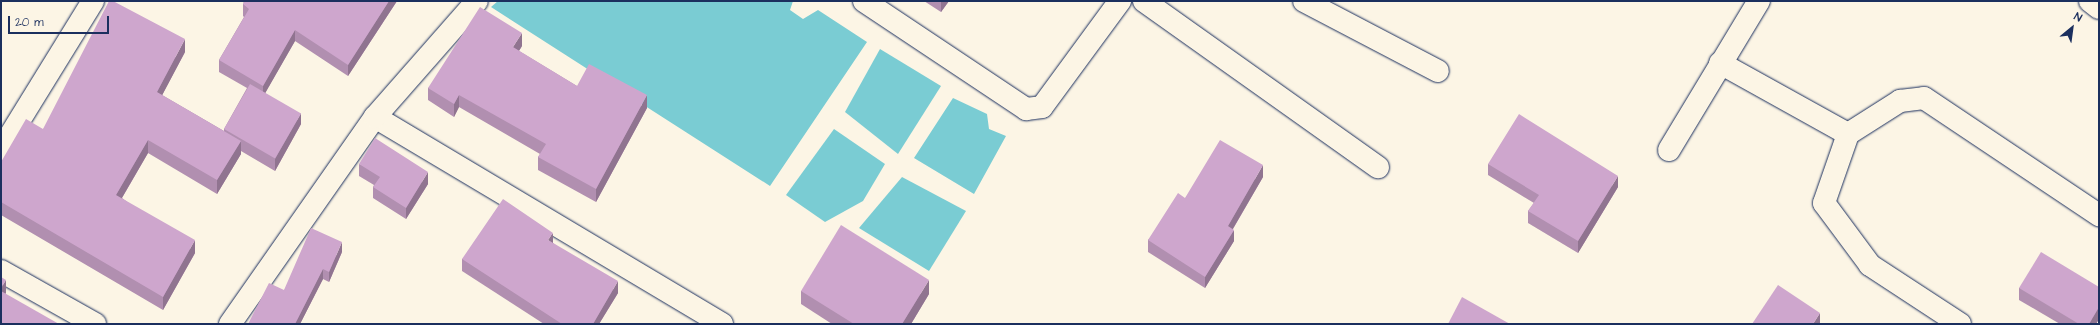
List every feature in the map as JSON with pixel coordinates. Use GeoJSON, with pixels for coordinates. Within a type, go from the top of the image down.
{"type":"FeatureCollection","features":[{"type":"Feature","properties":{"kind":"street"},"geometry":{"type":"LineString","coordinates":[[1,150],[93,1]]}},
{"type":"Feature","properties":{"kind":"street"},"geometry":{"type":"LineString","coordinates":[[230,324],[375,117],[477,1]]}},
{"type":"Feature","properties":{"kind":"street"},"geometry":{"type":"LineString","coordinates":[[864,1],[1026,109],[1042,107],[1120,1]]}},
{"type":"Feature","properties":{"kind":"street"},"geometry":{"type":"LineString","coordinates":[[1144,1],[1378,167]]}},
{"type":"Feature","properties":{"kind":"street"},"geometry":{"type":"LineString","coordinates":[[1304,1],[1438,71]]}},
{"type":"Feature","properties":{"kind":"street"},"geometry":{"type":"LineString","coordinates":[[1669,150],[1720,63],[1759,1]]}},
{"type":"Feature","properties":{"kind":"street"},"geometry":{"type":"LineString","coordinates":[[2090,1],[2099,8]]}},
{"type":"Feature","properties":{"kind":"street"},"geometry":{"type":"LineString","coordinates":[[1720,63],[1848,134]]}},
{"type":"Feature","properties":{"kind":"street"},"geometry":{"type":"LineString","coordinates":[[1960,324],[1870,265],[1824,203],[1848,134],[1900,101],[1924,98],[2099,214]]}},
{"type":"Feature","properties":{"kind":"street"},"geometry":{"type":"LineString","coordinates":[[375,117],[722,324]]}},
{"type":"Feature","properties":{"kind":"street"},"geometry":{"type":"LineString","coordinates":[[1,271],[95,324]]}},
{"type":"Feature","properties":{"kind":"water"},"geometry":{"type":"Polygon","coordinates":[[[498,1],[793,1],[790,10],[803,19],[818,10],[867,42],[770,186],[491,7],[498,1]]]}},
{"type":"Feature","properties":{"kind":"water"},"geometry":{"type":"Polygon","coordinates":[[[880,49],[941,86],[898,154],[845,112],[880,49]]]}},
{"type":"Feature","properties":{"kind":"water"},"geometry":{"type":"Polygon","coordinates":[[[953,98],[987,114],[989,129],[1006,136],[974,194],[914,158],[953,98]]]}},
{"type":"Feature","properties":{"kind":"water"},"geometry":{"type":"Polygon","coordinates":[[[834,129],[885,164],[863,201],[825,222],[786,195],[834,129]]]}},
{"type":"Feature","properties":{"kind":"water"},"geometry":{"type":"Polygon","coordinates":[[[902,177],[966,211],[929,271],[859,228],[902,177]]]}},
{"type":"Feature","properties":{"kind":"building"},"geometry":{"type":"Polygon","coordinates":[[[109,1],[113,1],[185,39],[157,92],[241,141],[217,180],[148,140],[116,195],[195,240],[163,297],[1,202],[1,162],[26,119],[43,129],[109,1]]]}},
{"type":"Feature","properties":{"kind":"building"},"geometry":{"type":"Polygon","coordinates":[[[245,1],[389,1],[348,65],[295,30],[263,86],[219,60],[249,9],[243,4],[245,1]]]}},
{"type":"Feature","properties":{"kind":"building"},"geometry":{"type":"Polygon","coordinates":[[[480,7],[522,33],[513,47],[577,86],[589,64],[647,95],[596,189],[538,157],[546,144],[459,95],[454,104],[428,88],[480,7]]]}},
{"type":"Feature","properties":{"kind":"building"},"geometry":{"type":"Polygon","coordinates":[[[250,84],[301,113],[275,159],[224,129],[250,84]]]}},
{"type":"Feature","properties":{"kind":"building"},"geometry":{"type":"Polygon","coordinates":[[[1519,114],[1618,176],[1578,241],[1528,211],[1539,195],[1488,164],[1519,114]]]}},
{"type":"Feature","properties":{"kind":"building"},"geometry":{"type":"Polygon","coordinates":[[[375,138],[428,172],[406,208],[373,187],[380,177],[359,164],[375,138]]]}},
{"type":"Feature","properties":{"kind":"building"},"geometry":{"type":"Polygon","coordinates":[[[1220,140],[1263,165],[1228,226],[1234,230],[1205,277],[1148,240],[1178,193],[1185,198],[1220,140]]]}},
{"type":"Feature","properties":{"kind":"building"},"geometry":{"type":"Polygon","coordinates":[[[503,199],[553,233],[548,240],[618,281],[593,324],[562,324],[462,259],[503,199]]]}},
{"type":"Feature","properties":{"kind":"building"},"geometry":{"type":"Polygon","coordinates":[[[841,225],[929,280],[902,324],[854,324],[801,291],[841,225]]]}},
{"type":"Feature","properties":{"kind":"building"},"geometry":{"type":"Polygon","coordinates":[[[311,228],[342,242],[329,272],[323,269],[295,324],[248,324],[269,283],[284,290],[311,228]]]}},
{"type":"Feature","properties":{"kind":"building"},"geometry":{"type":"Polygon","coordinates":[[[2041,252],[2099,287],[2099,307],[2089,324],[2079,324],[2019,288],[2041,252]]]}},
{"type":"Feature","properties":{"kind":"building"},"geometry":{"type":"Polygon","coordinates":[[[1,277],[6,280],[1,288],[1,277]]]}},
{"type":"Feature","properties":{"kind":"building"},"geometry":{"type":"Polygon","coordinates":[[[1778,285],[1820,313],[1813,324],[1752,324],[1778,285]]]}},
{"type":"Feature","properties":{"kind":"building"},"geometry":{"type":"Polygon","coordinates":[[[1,291],[59,324],[1,324],[1,291]]]}},
{"type":"Feature","properties":{"kind":"building"},"geometry":{"type":"Polygon","coordinates":[[[1462,297],[1510,324],[1448,324],[1462,297]]]}}]}
